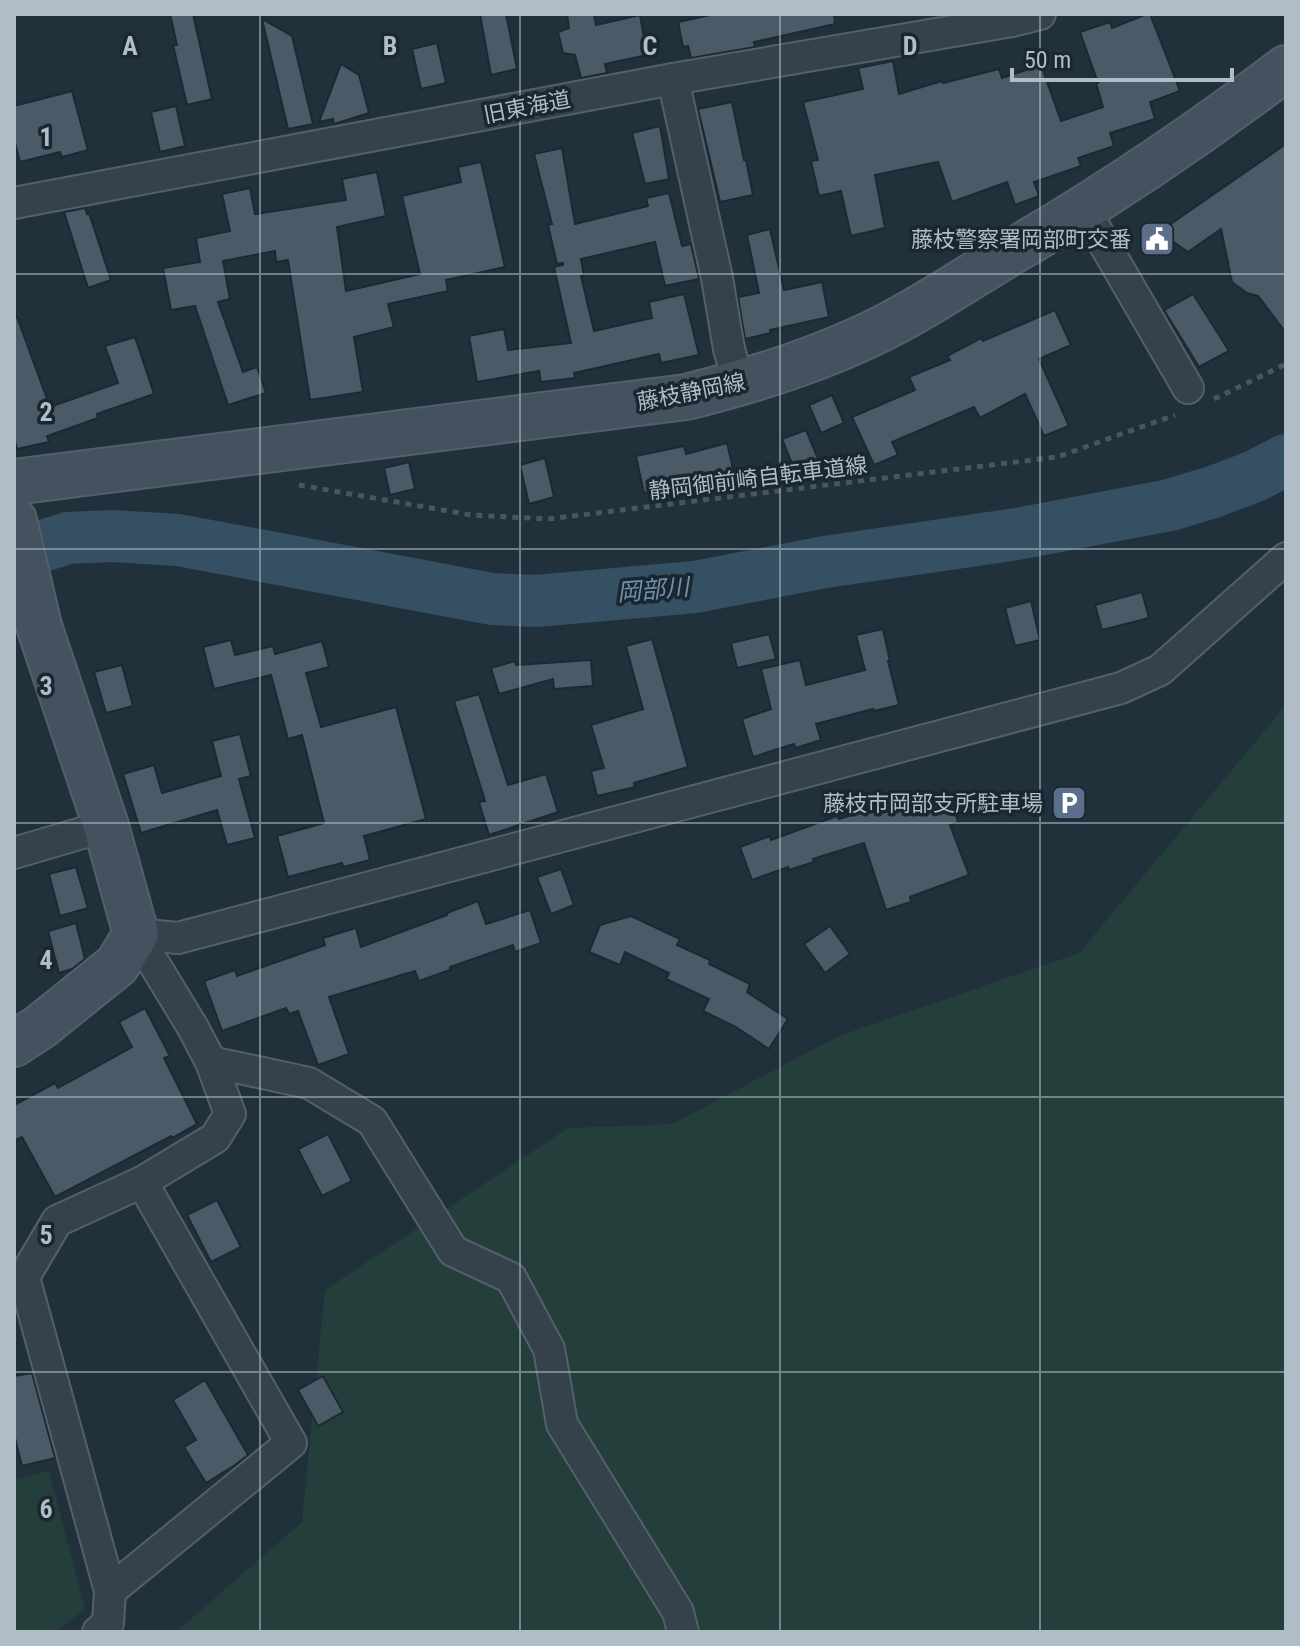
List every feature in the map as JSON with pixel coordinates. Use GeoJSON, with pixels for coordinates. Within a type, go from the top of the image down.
{"type":"FeatureCollection","features":[{"type":"Feature","properties":{"kind":"main road","name":"藤枝静岡線"},"geometry":{"type":"LineString","coordinates":[[14,482],[686,397],[796,366],[886,326],[1084,209],[1286,68]]}},
{"type":"Feature","properties":{"kind":"main road"},"geometry":{"type":"LineString","coordinates":[[14,520],[26,630],[106,826],[136,934],[117,965],[14,1044]]}},
{"type":"Feature","properties":{"kind":"street","name":"旧東海道"},"geometry":{"type":"LineString","coordinates":[[14,203],[673,79],[1040,14]]}},
{"type":"Feature","properties":{"kind":"street"},"geometry":{"type":"LineString","coordinates":[[673,79],[739,384]]}},
{"type":"Feature","properties":{"kind":"street"},"geometry":{"type":"LineString","coordinates":[[1084,209],[1190,402]]}},
{"type":"Feature","properties":{"kind":"street"},"geometry":{"type":"LineString","coordinates":[[136,934],[178,938],[1121,688],[1160,670],[1286,558]]}},
{"type":"Feature","properties":{"kind":"street"},"geometry":{"type":"LineString","coordinates":[[14,853],[106,826]]}},
{"type":"Feature","properties":{"kind":"street"},"geometry":{"type":"LineString","coordinates":[[98,1632],[108,1623],[110,1591],[24,1277],[57,1221],[142,1182],[215,1138],[230,1114],[211,1062],[136,934]]}},
{"type":"Feature","properties":{"kind":"street"},"geometry":{"type":"LineString","coordinates":[[211,1062],[309,1083],[372,1121],[453,1251],[511,1278],[549,1349],[562,1424],[678,1612],[683,1632]]}},
{"type":"Feature","properties":{"kind":"street"},"geometry":{"type":"LineString","coordinates":[[110,1591],[291,1443],[142,1182]]}},
{"type":"Feature","properties":{"kind":"path","name":"静岡御前崎自転車道線"},"geometry":{"type":"LineString","coordinates":[[298,485],[471,515],[548,519],[1057,457],[1286,364]]}},
{"type":"Feature","properties":{"kind":"green space"},"geometry":{"type":"Polygon","coordinates":[[[1286,705],[1286,1632],[176,1632],[302,1522],[325,1290],[568,1128],[672,1124],[839,1036],[1079,953],[1286,705]]]}},
{"type":"Feature","properties":{"kind":"green space"},"geometry":{"type":"Polygon","coordinates":[[[49,1471],[85,1609],[56,1632],[14,1632],[14,1480],[49,1471]]]}},
{"type":"Feature","properties":{"kind":"building"},"geometry":{"type":"Polygon","coordinates":[[[170,14],[193,14],[212,99],[187,105],[173,45],[177,45],[170,14]]]}},
{"type":"Feature","properties":{"kind":"building"},"geometry":{"type":"Polygon","coordinates":[[[480,14],[506,14],[517,69],[491,75],[480,14]]]}},
{"type":"Feature","properties":{"kind":"building"},"geometry":{"type":"Polygon","coordinates":[[[567,14],[594,14],[596,25],[640,15],[647,55],[605,64],[607,73],[581,78],[575,55],[563,53],[558,32],[569,28],[567,14]]]}},
{"type":"Feature","properties":{"kind":"building"},"geometry":{"type":"Polygon","coordinates":[[[715,14],[834,14],[835,24],[754,42],[755,47],[691,58],[688,46],[683,47],[678,22],[715,14]]]}},
{"type":"Feature","properties":{"kind":"building"},"geometry":{"type":"Polygon","coordinates":[[[1150,14],[1180,91],[1150,102],[1155,119],[1110,133],[1114,146],[1078,158],[1081,166],[1034,182],[1039,196],[1015,205],[1007,182],[952,202],[938,162],[875,175],[885,228],[851,236],[841,191],[819,196],[811,161],[818,160],[803,102],[863,89],[858,68],[893,61],[899,94],[999,69],[1002,78],[1041,65],[1061,121],[1103,107],[1080,32],[1110,22],[1112,28],[1150,14]]]}},
{"type":"Feature","properties":{"kind":"building"},"geometry":{"type":"Polygon","coordinates":[[[262,19],[292,36],[313,124],[288,129],[262,19]]]}},
{"type":"Feature","properties":{"kind":"building"},"geometry":{"type":"Polygon","coordinates":[[[437,43],[446,83],[421,89],[412,49],[437,43]]]}},
{"type":"Feature","properties":{"kind":"building"},"geometry":{"type":"Polygon","coordinates":[[[341,64],[359,75],[369,113],[334,124],[333,119],[319,122],[341,64]]]}},
{"type":"Feature","properties":{"kind":"building"},"geometry":{"type":"Polygon","coordinates":[[[72,91],[88,150],[62,157],[60,152],[20,162],[14,139],[14,106],[72,91]]]}},
{"type":"Feature","properties":{"kind":"building"},"geometry":{"type":"Polygon","coordinates":[[[732,102],[753,195],[720,202],[698,109],[732,102]]]}},
{"type":"Feature","properties":{"kind":"building"},"geometry":{"type":"Polygon","coordinates":[[[176,106],[185,146],[160,152],[151,112],[176,106]]]}},
{"type":"Feature","properties":{"kind":"building"},"geometry":{"type":"Polygon","coordinates":[[[660,126],[669,179],[645,184],[632,133],[660,126]]]}},
{"type":"Feature","properties":{"kind":"building"},"geometry":{"type":"Polygon","coordinates":[[[1286,144],[1286,333],[1258,296],[1247,293],[1232,282],[1221,229],[1188,252],[1159,232],[1286,144]]]}},
{"type":"Feature","properties":{"kind":"building"},"geometry":{"type":"Polygon","coordinates":[[[562,148],[575,224],[648,206],[646,198],[669,193],[682,246],[691,244],[699,279],[665,286],[655,242],[581,259],[584,276],[581,276],[594,331],[652,318],[649,302],[684,294],[699,355],[661,363],[659,354],[574,373],[575,378],[541,382],[539,371],[477,382],[469,336],[504,329],[508,350],[571,343],[554,267],[563,263],[557,264],[548,225],[552,224],[534,154],[562,148]]]}},
{"type":"Feature","properties":{"kind":"building"},"geometry":{"type":"Polygon","coordinates":[[[481,162],[505,267],[446,280],[448,291],[388,304],[394,327],[354,337],[363,392],[310,400],[288,260],[276,262],[275,251],[223,261],[230,299],[218,302],[243,372],[257,367],[266,393],[228,405],[195,306],[171,310],[163,268],[200,262],[196,238],[230,231],[222,194],[250,188],[255,214],[346,200],[342,179],[377,172],[386,216],[337,227],[346,291],[420,274],[402,196],[461,182],[458,167],[481,162]]]}},
{"type":"Feature","properties":{"kind":"building"},"geometry":{"type":"Polygon","coordinates":[[[85,208],[111,280],[88,288],[64,212],[85,208]]]}},
{"type":"Feature","properties":{"kind":"building"},"geometry":{"type":"Polygon","coordinates":[[[770,229],[784,290],[822,282],[829,317],[745,339],[738,297],[759,293],[747,235],[770,229]]]}},
{"type":"Feature","properties":{"kind":"building"},"geometry":{"type":"Polygon","coordinates":[[[1193,294],[1229,351],[1199,367],[1164,310],[1193,294]]]}},
{"type":"Feature","properties":{"kind":"building"},"geometry":{"type":"Polygon","coordinates":[[[1055,310],[1071,345],[1039,359],[1069,426],[1044,436],[1025,394],[980,418],[974,407],[892,442],[898,455],[874,465],[852,417],[915,390],[909,377],[950,360],[947,356],[981,338],[983,341],[1055,310]]]}},
{"type":"Feature","properties":{"kind":"building"},"geometry":{"type":"Polygon","coordinates":[[[17,317],[50,407],[118,383],[105,346],[135,337],[154,394],[47,436],[49,442],[17,449],[14,437],[14,318],[17,317]]]}},
{"type":"Feature","properties":{"kind":"building"},"geometry":{"type":"Polygon","coordinates":[[[832,395],[844,423],[821,433],[809,405],[832,395]]]}},
{"type":"Feature","properties":{"kind":"building"},"geometry":{"type":"Polygon","coordinates":[[[806,430],[821,466],[797,476],[782,439],[806,430]]]}},
{"type":"Feature","properties":{"kind":"building"},"geometry":{"type":"Polygon","coordinates":[[[727,443],[736,482],[711,489],[709,479],[644,493],[636,456],[684,446],[686,454],[727,443]]]}},
{"type":"Feature","properties":{"kind":"building"},"geometry":{"type":"Polygon","coordinates":[[[545,458],[554,497],[529,504],[520,465],[545,458]]]}},
{"type":"Feature","properties":{"kind":"building"},"geometry":{"type":"Polygon","coordinates":[[[409,462],[415,489],[390,495],[384,468],[409,462]]]}},
{"type":"Feature","properties":{"kind":"building"},"geometry":{"type":"Polygon","coordinates":[[[1142,592],[1149,618],[1102,630],[1095,605],[1142,592]]]}},
{"type":"Feature","properties":{"kind":"building"},"geometry":{"type":"Polygon","coordinates":[[[1031,601],[1040,640],[1015,646],[1005,608],[1031,601]]]}},
{"type":"Feature","properties":{"kind":"building"},"geometry":{"type":"Polygon","coordinates":[[[883,629],[899,705],[816,724],[821,740],[796,748],[794,744],[753,757],[742,719],[771,709],[761,669],[800,660],[806,685],[865,670],[856,635],[883,629]]]}},
{"type":"Feature","properties":{"kind":"building"},"geometry":{"type":"Polygon","coordinates":[[[769,634],[776,659],[737,668],[731,643],[769,634]]]}},
{"type":"Feature","properties":{"kind":"building"},"geometry":{"type":"Polygon","coordinates":[[[652,639],[688,767],[634,783],[635,787],[597,796],[591,771],[604,768],[591,725],[643,709],[626,646],[652,639]]]}},
{"type":"Feature","properties":{"kind":"building"},"geometry":{"type":"Polygon","coordinates":[[[231,640],[235,655],[273,646],[275,654],[322,641],[329,667],[306,673],[321,727],[396,707],[426,819],[364,836],[370,860],[343,867],[342,863],[288,877],[277,836],[324,823],[302,735],[288,739],[271,675],[214,689],[203,647],[231,640]]]}},
{"type":"Feature","properties":{"kind":"building"},"geometry":{"type":"Polygon","coordinates":[[[591,660],[593,686],[554,689],[553,679],[499,694],[491,668],[515,661],[516,665],[591,660]]]}},
{"type":"Feature","properties":{"kind":"building"},"geometry":{"type":"Polygon","coordinates":[[[122,665],[133,706],[106,713],[94,672],[122,665]]]}},
{"type":"Feature","properties":{"kind":"building"},"geometry":{"type":"Polygon","coordinates":[[[479,694],[508,785],[546,774],[558,812],[489,835],[479,802],[485,801],[454,701],[479,694]]]}},
{"type":"Feature","properties":{"kind":"building"},"geometry":{"type":"Polygon","coordinates":[[[240,734],[251,776],[239,779],[255,838],[227,845],[217,810],[141,833],[123,774],[154,765],[162,793],[221,776],[212,741],[240,734]]]}},
{"type":"Feature","properties":{"kind":"building"},"geometry":{"type":"Polygon","coordinates":[[[948,790],[958,822],[950,825],[969,875],[910,897],[911,902],[886,910],[864,843],[752,880],[740,847],[770,836],[771,840],[837,816],[839,819],[890,803],[892,807],[948,790]]]}},
{"type":"Feature","properties":{"kind":"building"},"geometry":{"type":"Polygon","coordinates":[[[76,867],[88,908],[60,916],[49,874],[76,867]]]}},
{"type":"Feature","properties":{"kind":"building"},"geometry":{"type":"Polygon","coordinates":[[[561,869],[574,905],[551,914],[537,877],[561,869]]]}},
{"type":"Feature","properties":{"kind":"building"},"geometry":{"type":"Polygon","coordinates":[[[478,901],[486,924],[530,910],[541,943],[515,952],[513,945],[419,981],[415,971],[329,997],[349,1054],[318,1065],[298,1011],[289,1014],[286,1008],[222,1031],[204,981],[235,970],[237,976],[325,945],[323,938],[356,928],[361,947],[478,901]]]}},
{"type":"Feature","properties":{"kind":"building"},"geometry":{"type":"Polygon","coordinates":[[[631,916],[680,939],[677,945],[750,984],[747,992],[788,1019],[769,1049],[736,1027],[703,1011],[709,999],[666,979],[669,973],[625,952],[620,965],[589,952],[600,925],[631,916]]]}},
{"type":"Feature","properties":{"kind":"building"},"geometry":{"type":"Polygon","coordinates":[[[76,923],[85,959],[72,969],[59,973],[48,931],[76,923]]]}},
{"type":"Feature","properties":{"kind":"building"},"geometry":{"type":"Polygon","coordinates":[[[830,926],[850,954],[825,973],[804,944],[830,926]]]}},
{"type":"Feature","properties":{"kind":"building"},"geometry":{"type":"Polygon","coordinates":[[[145,1008],[170,1056],[164,1058],[197,1124],[55,1197],[22,1137],[14,1141],[14,1105],[55,1083],[58,1088],[132,1047],[119,1022],[145,1008]]]}},
{"type":"Feature","properties":{"kind":"building"},"geometry":{"type":"Polygon","coordinates":[[[328,1134],[352,1181],[322,1196],[298,1149],[328,1134]]]}},
{"type":"Feature","properties":{"kind":"building"},"geometry":{"type":"Polygon","coordinates":[[[217,1200],[241,1247],[211,1262],[187,1215],[217,1200]]]}},
{"type":"Feature","properties":{"kind":"building"},"geometry":{"type":"Polygon","coordinates":[[[32,1373],[55,1458],[22,1466],[14,1434],[14,1376],[32,1373]]]}},
{"type":"Feature","properties":{"kind":"building"},"geometry":{"type":"Polygon","coordinates":[[[323,1376],[343,1412],[318,1426],[298,1390],[323,1376]]]}},
{"type":"Feature","properties":{"kind":"building"},"geometry":{"type":"Polygon","coordinates":[[[205,1380],[248,1455],[206,1483],[184,1447],[196,1440],[173,1400],[205,1380]]]}},
{"type":"Feature","properties":{"kind":"waterway","name":"岡部川"},"geometry":{"type":"LineString","coordinates":[[14,555],[68,538],[111,536],[178,540],[492,599],[536,601],[695,587],[825,562],[1017,534],[1170,505],[1255,476],[1286,460]]}},
{"type":"Feature","properties":{"kind":"place","name":"藤枝警察署岡部町交番"},"geometry":{"type":"Point","coordinates":[1157,239]}},
{"type":"Feature","properties":{"kind":"place","name":"藤枝市岡部支所駐車場"},"geometry":{"type":"Point","coordinates":[1069,803]}}]}
